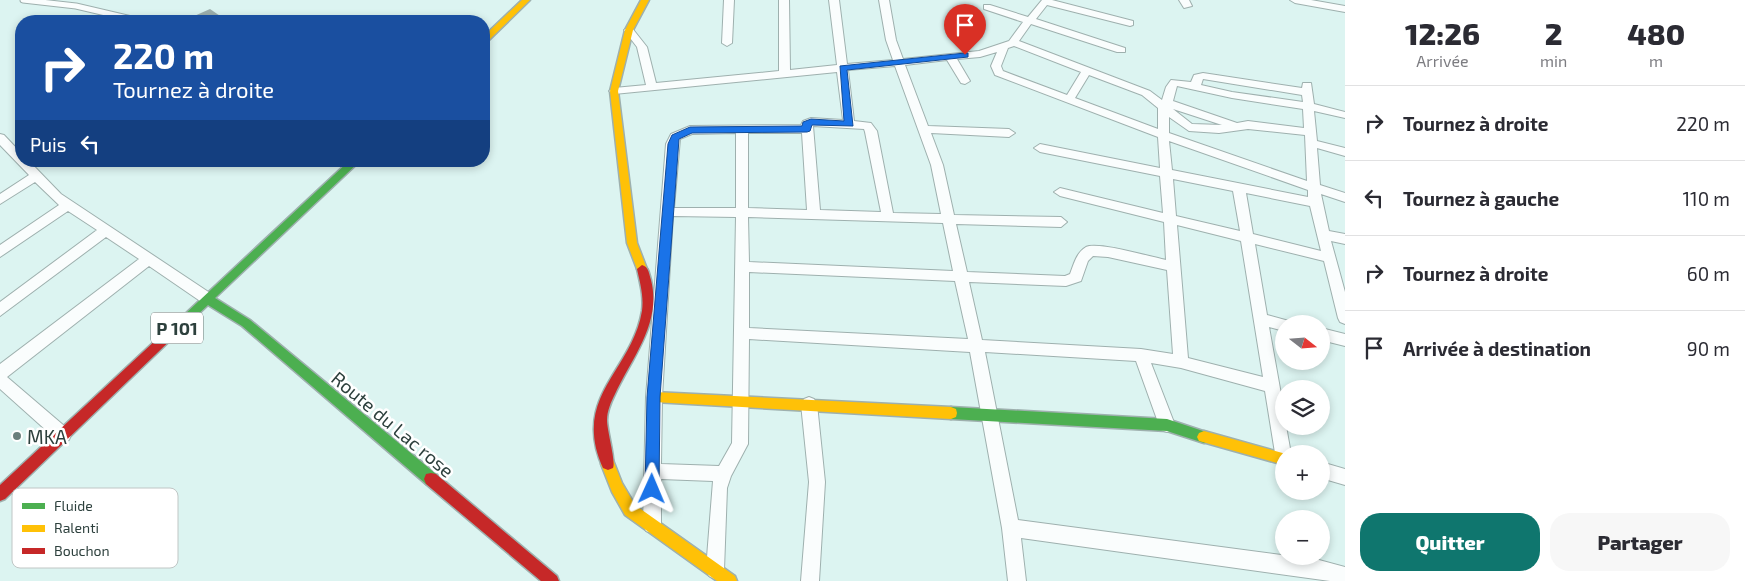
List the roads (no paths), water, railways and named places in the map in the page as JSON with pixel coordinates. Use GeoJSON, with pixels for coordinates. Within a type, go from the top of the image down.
{"type":"FeatureCollection","features":[{"type":"Feature","properties":{"kind":"street"},"geometry":{"type":"LineString","coordinates":[[490,34],[526,0]]}},
{"type":"Feature","properties":{"kind":"street"},"geometry":{"type":"LineString","coordinates":[[645,0],[629,30],[614,91],[632,243],[648,284],[648,312],[633,352],[610,391],[601,416],[605,456],[617,487],[630,510],[730,581]]}},
{"type":"Feature","properties":{"kind":"street"},"geometry":{"type":"LineString","coordinates":[[727,43],[729,0]]}},
{"type":"Feature","properties":{"kind":"street"},"geometry":{"type":"LineString","coordinates":[[784,0],[782,52],[785,75]]}},
{"type":"Feature","properties":{"kind":"street"},"geometry":{"type":"LineString","coordinates":[[834,0],[849,124]]}},
{"type":"Feature","properties":{"kind":"street"},"geometry":{"type":"LineString","coordinates":[[884,0],[891,40],[937,165],[991,414],[1012,528],[1017,581]]}},
{"type":"Feature","properties":{"kind":"street"},"geometry":{"type":"LineString","coordinates":[[1302,0],[1345,9]]}},
{"type":"Feature","properties":{"kind":"street"},"geometry":{"type":"LineString","coordinates":[[1130,22],[1046,1],[1009,45],[996,66],[999,73],[1070,98],[1201,149],[1345,198]]}},
{"type":"Feature","properties":{"kind":"street"},"geometry":{"type":"LineString","coordinates":[[988,7],[1121,50]]}},
{"type":"Feature","properties":{"kind":"street"},"geometry":{"type":"LineString","coordinates":[[629,30],[642,47],[652,87]]}},
{"type":"Feature","properties":{"kind":"street"},"geometry":{"type":"LineString","coordinates":[[614,91],[980,54],[1009,45],[1087,70],[1146,93],[1165,105],[1189,127],[1201,149]]}},
{"type":"Feature","properties":{"kind":"street"},"geometry":{"type":"LineString","coordinates":[[950,57],[964,81]]}},
{"type":"Feature","properties":{"kind":"street"},"geometry":{"type":"LineString","coordinates":[[1070,98],[1087,70]]}},
{"type":"Feature","properties":{"kind":"street"},"geometry":{"type":"LineString","coordinates":[[1195,86],[1198,77],[1203,76],[1307,89],[1315,203],[1330,258],[1341,288],[1345,318]]}},
{"type":"Feature","properties":{"kind":"street"},"geometry":{"type":"LineString","coordinates":[[1181,362],[1163,134],[1165,105],[1172,85],[1176,82],[1232,95],[1308,106],[1345,115]]}},
{"type":"Feature","properties":{"kind":"street"},"geometry":{"type":"LineString","coordinates":[[1165,105],[1235,126]]}},
{"type":"Feature","properties":{"kind":"street"},"geometry":{"type":"LineString","coordinates":[[814,215],[807,129],[807,124],[811,122],[867,126],[871,131],[888,218]]}},
{"type":"Feature","properties":{"kind":"street"},"geometry":{"type":"LineString","coordinates":[[1189,127],[1220,129],[1248,125],[1311,137],[1345,152]]}},
{"type":"Feature","properties":{"kind":"street"},"geometry":{"type":"LineString","coordinates":[[652,525],[654,397],[675,137],[690,130],[807,129]]}},
{"type":"Feature","properties":{"kind":"street"},"geometry":{"type":"LineString","coordinates":[[924,129],[1009,133]]}},
{"type":"Feature","properties":{"kind":"street"},"geometry":{"type":"LineString","coordinates":[[715,570],[719,488],[722,474],[740,444],[742,401],[742,130]]}},
{"type":"Feature","properties":{"kind":"street"},"geometry":{"type":"LineString","coordinates":[[0,138],[15,154]]}},
{"type":"Feature","properties":{"kind":"street"},"geometry":{"type":"LineString","coordinates":[[1040,148],[1315,203]]}},
{"type":"Feature","properties":{"kind":"street"},"geometry":{"type":"LineString","coordinates":[[0,156],[11,150]]}},
{"type":"Feature","properties":{"kind":"street"},"geometry":{"type":"LineString","coordinates":[[28,167],[68,205],[208,299]]}},
{"type":"Feature","properties":{"kind":"street","name":"P 101"},"geometry":{"type":"LineString","coordinates":[[0,494],[349,167]]}},
{"type":"Feature","properties":{"kind":"street"},"geometry":{"type":"LineString","coordinates":[[0,200],[36,176]]}},
{"type":"Feature","properties":{"kind":"street"},"geometry":{"type":"LineString","coordinates":[[1239,189],[1282,445]]}},
{"type":"Feature","properties":{"kind":"street"},"geometry":{"type":"LineString","coordinates":[[1060,192],[1330,258]]}},
{"type":"Feature","properties":{"kind":"street"},"geometry":{"type":"LineString","coordinates":[[0,252],[68,205]]}},
{"type":"Feature","properties":{"kind":"street"},"geometry":{"type":"LineString","coordinates":[[668,212],[743,212],[949,220],[1061,222]]}},
{"type":"Feature","properties":{"kind":"street"},"geometry":{"type":"LineString","coordinates":[[0,310],[106,230]]}},
{"type":"Feature","properties":{"kind":"street"},"geometry":{"type":"LineString","coordinates":[[1323,234],[1345,239]]}},
{"type":"Feature","properties":{"kind":"street"},"geometry":{"type":"LineString","coordinates":[[742,267],[961,278],[1066,281],[1076,277],[1082,259],[1090,251],[1108,252],[1174,267]]}},
{"type":"Feature","properties":{"kind":"street"},"geometry":{"type":"LineString","coordinates":[[0,374],[148,259]]}},
{"type":"Feature","properties":{"kind":"street","name":"Route du Lac rose"},"geometry":{"type":"LineString","coordinates":[[208,299],[246,323],[552,581]]}},
{"type":"Feature","properties":{"kind":"street"},"geometry":{"type":"LineString","coordinates":[[1260,318],[1275,322]]}},
{"type":"Feature","properties":{"kind":"street"},"geometry":{"type":"LineString","coordinates":[[742,333],[1140,355],[1181,362],[1272,386]]}},
{"type":"Feature","properties":{"kind":"street"},"geometry":{"type":"LineString","coordinates":[[1330,336],[1345,340]]}},
{"type":"Feature","properties":{"kind":"street"},"geometry":{"type":"LineString","coordinates":[[1140,355],[1167,425]]}},
{"type":"Feature","properties":{"kind":"street"},"geometry":{"type":"LineString","coordinates":[[0,380],[63,435]]}},
{"type":"Feature","properties":{"kind":"street"},"geometry":{"type":"LineString","coordinates":[[654,397],[1167,425],[1275,457]]}},
{"type":"Feature","properties":{"kind":"street"},"geometry":{"type":"LineString","coordinates":[[809,404],[817,482],[810,581]]}},
{"type":"Feature","properties":{"kind":"street"},"geometry":{"type":"LineString","coordinates":[[653,471],[722,474]]}},
{"type":"Feature","properties":{"kind":"street"},"geometry":{"type":"LineString","coordinates":[[1330,473],[1345,477]]}},
{"type":"Feature","properties":{"kind":"street"},"geometry":{"type":"LineString","coordinates":[[1012,528],[1320,575],[1345,576]]}},
{"type":"Feature","properties":{"kind":"lane"},"geometry":{"type":"LineString","coordinates":[[23,0],[76,6],[114,15]]}},
{"type":"Feature","properties":{"kind":"place","name":"MKA"},"geometry":{"type":"Point","coordinates":[17,436]}}]}
